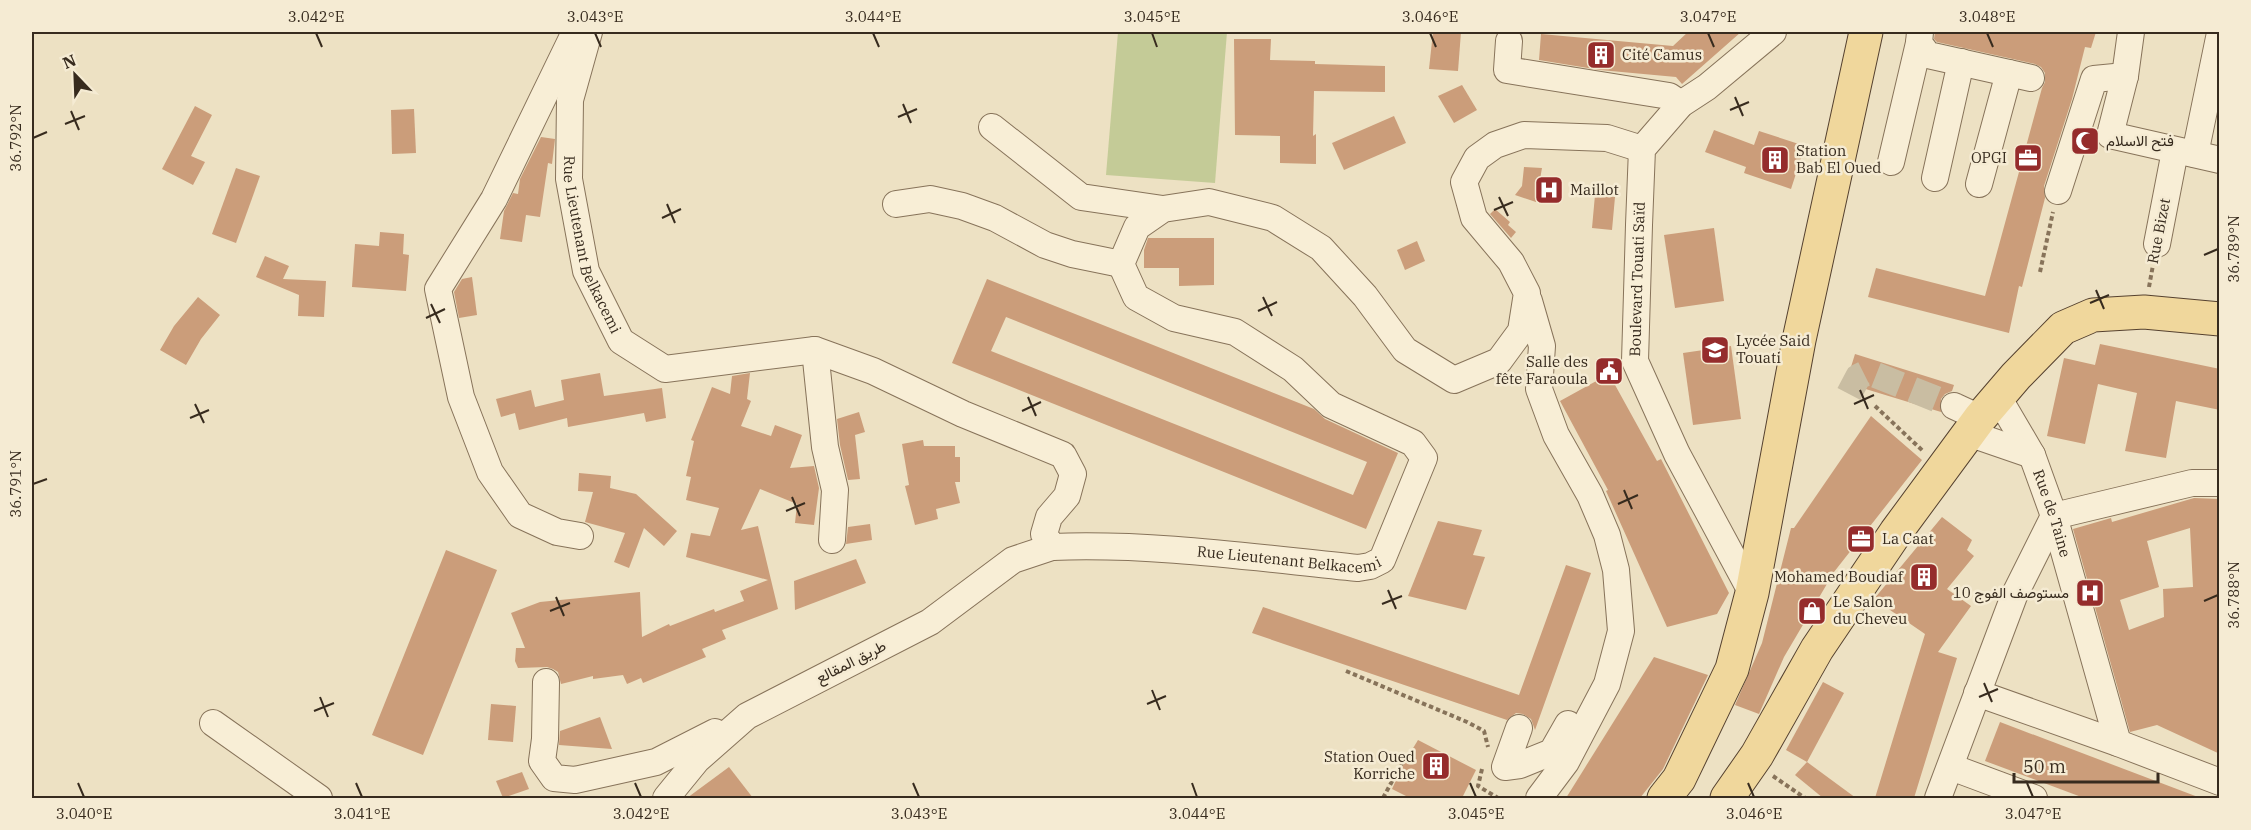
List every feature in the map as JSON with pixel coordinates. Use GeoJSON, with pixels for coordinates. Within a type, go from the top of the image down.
{"type":"FeatureCollection","features":[{"type":"Feature","properties":{"kind":"main road"},"geometry":{"type":"LineString","coordinates":[[1664,798],[1679,779],[1732,669],[1752,593],[1799,340],[1866,32]]}},
{"type":"Feature","properties":{"kind":"main road"},"geometry":{"type":"LineString","coordinates":[[1727,798],[1757,755],[1817,649],[1975,413],[2063,328],[2093,315],[2144,312],[2220,319]]}},
{"type":"Feature","properties":{"kind":"street"},"geometry":{"type":"LineString","coordinates":[[575,32],[494,199],[438,289],[461,397],[490,472],[520,515],[557,532],[580,536]]}},
{"type":"Feature","properties":{"kind":"street","name":"Rue Lieutenant Belkacemi"},"geometry":{"type":"LineString","coordinates":[[589,32],[570,100],[569,179],[586,271],[621,340],[665,369],[815,350],[873,371],[963,414],[1063,455],[1073,474],[1067,496],[1049,517],[1044,534],[1052,547],[1171,549],[1358,568],[1370,566],[1382,560],[1424,458],[1413,443],[1331,405],[1293,369],[1235,332],[1174,318],[1136,297],[1121,264]]}},
{"type":"Feature","properties":{"kind":"street"},"geometry":{"type":"LineString","coordinates":[[1539,798],[1566,762],[1607,684],[1621,631],[1616,570],[1603,525],[1590,495],[1556,435],[1539,389],[1542,346],[1527,293],[1511,262],[1474,218],[1464,182],[1477,158],[1495,145],[1524,135],[1607,138],[1642,149],[1681,104],[1707,87],[1773,32]]}},
{"type":"Feature","properties":{"kind":"street"},"geometry":{"type":"LineString","coordinates":[[2131,32],[2125,76],[2110,135],[2196,155]]}},
{"type":"Feature","properties":{"kind":"street","name":"Rue Bizet"},"geometry":{"type":"LineString","coordinates":[[2157,244],[2196,155],[2220,33]]}},
{"type":"Feature","properties":{"kind":"street"},"geometry":{"type":"LineString","coordinates":[[1919,37],[1928,55],[2020,75],[1979,184]]}},
{"type":"Feature","properties":{"kind":"street"},"geometry":{"type":"LineString","coordinates":[[1891,162],[1919,37]]}},
{"type":"Feature","properties":{"kind":"street"},"geometry":{"type":"LineString","coordinates":[[1509,40],[1507,70],[1669,96],[1681,104]]}},
{"type":"Feature","properties":{"kind":"street"},"geometry":{"type":"LineString","coordinates":[[1935,178],[1961,62]]}},
{"type":"Feature","properties":{"kind":"street"},"geometry":{"type":"LineString","coordinates":[[2058,191],[2094,79],[2125,76]]}},
{"type":"Feature","properties":{"kind":"street"},"geometry":{"type":"LineString","coordinates":[[992,128],[1081,197],[1162,209],[1209,202],[1273,219],[1321,248],[1365,296],[1405,350],[1454,380],[1499,361],[1521,331],[1527,293]]}},
{"type":"Feature","properties":{"kind":"street","name":"Boulevard Touati Saïd"},"geometry":{"type":"LineString","coordinates":[[1642,149],[1635,361],[1677,454],[1752,593]]}},
{"type":"Feature","properties":{"kind":"street"},"geometry":{"type":"LineString","coordinates":[[896,204],[930,199],[962,206],[995,218],[1045,245],[1072,254],[1121,264],[1137,227],[1162,209]]}},
{"type":"Feature","properties":{"kind":"street"},"geometry":{"type":"LineString","coordinates":[[815,350],[825,447],[834,490],[832,540]]}},
{"type":"Feature","properties":{"kind":"street"},"geometry":{"type":"LineString","coordinates":[[1975,413],[2032,455]]}},
{"type":"Feature","properties":{"kind":"street","name":"Rue de Taine"},"geometry":{"type":"LineString","coordinates":[[1975,413],[2032,455],[2054,516],[2118,743]]}},
{"type":"Feature","properties":{"kind":"street"},"geometry":{"type":"LineString","coordinates":[[1938,798],[2014,596],[2054,516],[2192,483],[2220,483]]}},
{"type":"Feature","properties":{"kind":"street","name":"طريق المقالع"},"geometry":{"type":"LineString","coordinates":[[678,793],[697,760],[747,716],[930,622],[1013,560],[1052,547]]}},
{"type":"Feature","properties":{"kind":"street"},"geometry":{"type":"LineString","coordinates":[[1519,728],[1505,767],[1520,765],[1552,752],[1576,710],[1612,667]]}},
{"type":"Feature","properties":{"kind":"street"},"geometry":{"type":"LineString","coordinates":[[546,682],[545,739],[542,761],[554,778],[575,780],[656,762],[747,716]]}},
{"type":"Feature","properties":{"kind":"street"},"geometry":{"type":"LineString","coordinates":[[1977,693],[2220,782]]}},
{"type":"Feature","properties":{"kind":"street"},"geometry":{"type":"LineString","coordinates":[[213,723],[319,798]]}},
{"type":"Feature","properties":{"kind":"street"},"geometry":{"type":"LineString","coordinates":[[1951,767],[2034,798]]}},
{"type":"Feature","properties":{"kind":"path"},"geometry":{"type":"LineString","coordinates":[[2040,272],[2058,191]]}},
{"type":"Feature","properties":{"kind":"path","name":"Rue Bizet"},"geometry":{"type":"LineString","coordinates":[[2144,312],[2157,244]]}},
{"type":"Feature","properties":{"kind":"path"},"geometry":{"type":"LineString","coordinates":[[1875,406],[1929,456]]}},
{"type":"Feature","properties":{"kind":"path"},"geometry":{"type":"LineString","coordinates":[[1347,671],[1484,731],[1489,744],[1486,755]]}},
{"type":"Feature","properties":{"kind":"path"},"geometry":{"type":"LineString","coordinates":[[1383,798],[1403,760]]}},
{"type":"Feature","properties":{"kind":"path"},"geometry":{"type":"LineString","coordinates":[[1483,765],[1478,786],[1498,798]]}},
{"type":"Feature","properties":{"kind":"path"},"geometry":{"type":"LineString","coordinates":[[1771,775],[1804,798]]}},
{"type":"Feature","properties":{"kind":"green space"},"geometry":{"type":"Polygon","coordinates":[[[1118,32],[1227,32],[1215,183],[1106,175],[1118,32]]]}},
{"type":"Feature","properties":{"kind":"building"},"geometry":{"type":"Polygon","coordinates":[[[1433,32],[1461,32],[1458,71],[1429,69],[1433,32]]]}},
{"type":"Feature","properties":{"kind":"building","name":"Cité Camus"},"geometry":{"type":"Polygon","coordinates":[[[1688,32],[1741,32],[1682,84],[1676,77],[1600,70],[1539,60],[1541,34],[1673,46],[1688,32]]]}},
{"type":"Feature","properties":{"kind":"building"},"geometry":{"type":"Polygon","coordinates":[[[1935,32],[2096,32],[2091,48],[2085,47],[2072,99],[2044,186],[2045,198],[2022,287],[2019,286],[2009,333],[1868,297],[1876,268],[1985,296],[2045,82],[2045,73],[2035,64],[1937,42],[1934,39],[1935,32]]]}},
{"type":"Feature","properties":{"kind":"building"},"geometry":{"type":"Polygon","coordinates":[[[1234,39],[1271,39],[1270,60],[1385,66],[1385,92],[1314,91],[1313,136],[1316,134],[1316,164],[1280,163],[1280,136],[1235,135],[1234,39]]]}},
{"type":"Feature","properties":{"kind":"building"},"geometry":{"type":"Polygon","coordinates":[[[1462,85],[1477,110],[1454,123],[1438,96],[1462,85]]]}},
{"type":"Feature","properties":{"kind":"building"},"geometry":{"type":"Polygon","coordinates":[[[195,106],[212,115],[191,156],[205,162],[193,185],[162,169],[195,106]]]}},
{"type":"Feature","properties":{"kind":"building"},"geometry":{"type":"Polygon","coordinates":[[[414,109],[416,153],[392,154],[391,110],[414,109]]]}},
{"type":"Feature","properties":{"kind":"building"},"geometry":{"type":"Polygon","coordinates":[[[1394,116],[1406,143],[1344,170],[1332,143],[1394,116]]]}},
{"type":"Feature","properties":{"kind":"building","name":"Station Bab El Oued"},"geometry":{"type":"Polygon","coordinates":[[[1714,130],[1754,145],[1759,131],[1805,146],[1791,189],[1744,173],[1746,167],[1705,152],[1714,130]]]}},
{"type":"Feature","properties":{"kind":"building"},"geometry":{"type":"Polygon","coordinates":[[[541,137],[555,139],[552,164],[548,163],[540,217],[526,215],[522,242],[500,239],[504,211],[513,193],[518,194],[520,179],[541,137]]]}},
{"type":"Feature","properties":{"kind":"building"},"geometry":{"type":"Polygon","coordinates":[[[1524,167],[1542,168],[1536,202],[1515,195],[1522,186],[1524,167]]]}},
{"type":"Feature","properties":{"kind":"building"},"geometry":{"type":"Polygon","coordinates":[[[236,168],[260,176],[236,243],[212,234],[236,168]]]}},
{"type":"Feature","properties":{"kind":"building"},"geometry":{"type":"Polygon","coordinates":[[[1595,195],[1615,197],[1612,230],[1592,228],[1595,195]]]}},
{"type":"Feature","properties":{"kind":"building"},"geometry":{"type":"Polygon","coordinates":[[[1495,209],[1510,222],[1508,225],[1516,232],[1511,238],[1490,214],[1495,209]]]}},
{"type":"Feature","properties":{"kind":"building"},"geometry":{"type":"Polygon","coordinates":[[[1714,228],[1724,301],[1675,308],[1664,235],[1714,228]]]}},
{"type":"Feature","properties":{"kind":"building"},"geometry":{"type":"Polygon","coordinates":[[[380,232],[404,234],[403,254],[409,255],[406,291],[352,287],[355,244],[379,246],[380,232]]]}},
{"type":"Feature","properties":{"kind":"building"},"geometry":{"type":"Polygon","coordinates":[[[1148,238],[1214,238],[1214,285],[1179,286],[1179,268],[1144,268],[1144,250],[1148,238]]]}},
{"type":"Feature","properties":{"kind":"building"},"geometry":{"type":"Polygon","coordinates":[[[1417,241],[1425,261],[1405,270],[1397,250],[1417,241]]]}},
{"type":"Feature","properties":{"kind":"building"},"geometry":{"type":"Polygon","coordinates":[[[265,256],[289,266],[283,279],[326,281],[324,317],[298,316],[299,295],[256,277],[265,256]]]}},
{"type":"Feature","properties":{"kind":"building"},"geometry":{"type":"Polygon","coordinates":[[[472,277],[477,315],[459,318],[454,292],[462,279],[472,277]]]}},
{"type":"Feature","properties":{"kind":"building"},"geometry":{"type":"Polygon","coordinates":[[[987,279],[1314,409],[1325,419],[1398,453],[1366,529],[952,363],[987,279]],[[1006,317],[991,351],[1353,495],[1367,462],[1006,317]]]}},
{"type":"Feature","properties":{"kind":"building"},"geometry":{"type":"Polygon","coordinates":[[[198,297],[220,315],[201,339],[186,365],[160,350],[174,326],[198,297]]]}},
{"type":"Feature","properties":{"kind":"building"},"geometry":{"type":"Polygon","coordinates":[[[2100,344],[2220,369],[2220,410],[2176,401],[2166,458],[2125,451],[2137,393],[2098,384],[2085,444],[2047,436],[2064,358],[2095,365],[2100,344]]]}},
{"type":"Feature","properties":{"kind":"building"},"geometry":{"type":"Polygon","coordinates":[[[1731,346],[1741,419],[1693,425],[1683,353],[1731,346]]]}},
{"type":"Feature","properties":{"kind":"building"},"geometry":{"type":"Polygon","coordinates":[[[1855,354],[1954,385],[1952,391],[1941,399],[1941,412],[1846,383],[1855,354]]]}},
{"type":"Feature","properties":{"kind":"building"},"geometry":{"type":"Polygon","coordinates":[[[600,373],[604,396],[662,388],[666,418],[646,422],[644,413],[568,427],[567,418],[519,430],[515,413],[501,417],[496,399],[531,390],[535,407],[564,400],[561,380],[600,373]]]}},
{"type":"Feature","properties":{"kind":"building"},"geometry":{"type":"Polygon","coordinates":[[[750,373],[747,399],[751,401],[741,426],[771,436],[775,425],[802,435],[790,468],[814,466],[819,488],[814,525],[795,523],[797,504],[760,489],[741,530],[758,526],[778,609],[722,630],[726,639],[702,649],[706,657],[643,683],[641,678],[627,684],[623,675],[593,679],[593,676],[561,684],[558,672],[553,669],[547,667],[518,668],[515,661],[516,648],[525,648],[511,613],[540,602],[640,592],[642,637],[669,624],[670,626],[714,609],[715,612],[744,601],[740,591],[768,580],[686,557],[691,533],[710,536],[719,508],[686,500],[691,477],[686,476],[694,441],[691,440],[712,387],[730,394],[732,376],[750,373]]]}},
{"type":"Feature","properties":{"kind":"building"},"geometry":{"type":"Polygon","coordinates":[[[1609,374],[1657,461],[1661,459],[1729,593],[1717,614],[1667,627],[1606,491],[1608,490],[1560,401],[1609,374]]]}},
{"type":"Feature","properties":{"kind":"building"},"geometry":{"type":"Polygon","coordinates":[[[859,412],[865,432],[855,435],[860,479],[848,480],[837,419],[859,412]]]}},
{"type":"Feature","properties":{"kind":"building"},"geometry":{"type":"Polygon","coordinates":[[[1871,416],[1922,460],[1834,572],[1784,657],[1759,714],[1735,705],[1762,643],[1791,528],[1794,528],[1871,416]]]}},
{"type":"Feature","properties":{"kind":"building"},"geometry":{"type":"Polygon","coordinates":[[[923,440],[924,446],[955,446],[955,457],[960,457],[960,482],[955,482],[960,503],[936,509],[938,519],[915,525],[905,486],[909,485],[902,444],[923,440]]]}},
{"type":"Feature","properties":{"kind":"building"},"geometry":{"type":"Polygon","coordinates":[[[579,473],[611,476],[610,488],[636,494],[677,531],[664,546],[644,528],[629,568],[614,562],[625,533],[585,522],[593,492],[578,491],[579,473]]]}},
{"type":"Feature","properties":{"kind":"building"},"geometry":{"type":"Polygon","coordinates":[[[2194,498],[2220,499],[2220,754],[2157,725],[2130,732],[2073,529],[2111,518],[2112,522],[2194,498]],[[2190,528],[2147,541],[2159,587],[2120,600],[2129,630],[2164,617],[2163,589],[2193,587],[2190,528]]]}},
{"type":"Feature","properties":{"kind":"building"},"geometry":{"type":"Polygon","coordinates":[[[1942,517],[1972,540],[1967,550],[1974,556],[1947,589],[1971,606],[1938,652],[1957,658],[1914,798],[1875,798],[1925,634],[1874,599],[1942,517]]]}},
{"type":"Feature","properties":{"kind":"building"},"geometry":{"type":"Polygon","coordinates":[[[1438,521],[1482,530],[1473,555],[1485,557],[1466,610],[1408,596],[1438,521]]]}},
{"type":"Feature","properties":{"kind":"building"},"geometry":{"type":"Polygon","coordinates":[[[870,524],[872,540],[846,544],[848,527],[870,524]]]}},
{"type":"Feature","properties":{"kind":"building"},"geometry":{"type":"Polygon","coordinates":[[[446,550],[497,570],[423,755],[372,735],[446,550]]]}},
{"type":"Feature","properties":{"kind":"building"},"geometry":{"type":"Polygon","coordinates":[[[856,559],[866,583],[795,610],[794,581],[856,559]]]}},
{"type":"Feature","properties":{"kind":"building"},"geometry":{"type":"Polygon","coordinates":[[[1566,565],[1591,573],[1535,730],[1531,719],[1523,714],[1516,713],[1507,720],[1252,633],[1263,607],[1519,695],[1566,565]]]}},
{"type":"Feature","properties":{"kind":"building"},"geometry":{"type":"Polygon","coordinates":[[[1654,657],[1708,675],[1663,769],[1640,798],[1566,798],[1654,657]]]}},
{"type":"Feature","properties":{"kind":"building"},"geometry":{"type":"Polygon","coordinates":[[[1823,682],[1844,693],[1807,762],[1786,750],[1823,682]]]}},
{"type":"Feature","properties":{"kind":"building"},"geometry":{"type":"Polygon","coordinates":[[[491,704],[516,706],[513,742],[488,740],[491,704]]]}},
{"type":"Feature","properties":{"kind":"building"},"geometry":{"type":"Polygon","coordinates":[[[600,717],[612,749],[559,745],[560,731],[600,717]]]}},
{"type":"Feature","properties":{"kind":"building"},"geometry":{"type":"Polygon","coordinates":[[[2000,722],[2198,798],[2084,798],[1985,761],[2000,722]]]}},
{"type":"Feature","properties":{"kind":"building","name":"Station Oued Korriche"},"geometry":{"type":"Polygon","coordinates":[[[1418,740],[1476,770],[1462,798],[1410,798],[1392,789],[1418,740]]]}},
{"type":"Feature","properties":{"kind":"building"},"geometry":{"type":"Polygon","coordinates":[[[1807,762],[1856,798],[1823,798],[1795,775],[1807,762]]]}},
{"type":"Feature","properties":{"kind":"building"},"geometry":{"type":"Polygon","coordinates":[[[729,767],[753,798],[687,798],[729,767]]]}},
{"type":"Feature","properties":{"kind":"building"},"geometry":{"type":"Polygon","coordinates":[[[522,772],[529,789],[503,798],[496,781],[522,772]]]}},
{"type":"Feature","properties":{"kind":"tunnel"},"geometry":{"type":"LineString","coordinates":[[1849,394],[1858,377],[1868,372],[1954,406]]}},
{"type":"Feature","properties":{"kind":"place","name":"Cité Camus"},"geometry":{"type":"Point","coordinates":[1601,55]}},
{"type":"Feature","properties":{"kind":"place","name":"فتح الاسلام"},"geometry":{"type":"Point","coordinates":[2085,141]}},
{"type":"Feature","properties":{"kind":"place","name":"OPGI"},"geometry":{"type":"Point","coordinates":[2028,158]}},
{"type":"Feature","properties":{"kind":"place","name":"Station Bab El Oued"},"geometry":{"type":"Point","coordinates":[1775,160]}},
{"type":"Feature","properties":{"kind":"place","name":"Maillot"},"geometry":{"type":"Point","coordinates":[1549,190]}},
{"type":"Feature","properties":{"kind":"place","name":"Lycée Said Touati"},"geometry":{"type":"Point","coordinates":[1715,350]}},
{"type":"Feature","properties":{"kind":"place","name":"Salle des fête Faraoula"},"geometry":{"type":"Point","coordinates":[1609,371]}},
{"type":"Feature","properties":{"kind":"place","name":"La Caat"},"geometry":{"type":"Point","coordinates":[1861,539]}},
{"type":"Feature","properties":{"kind":"place","name":"Mohamed Boudiaf"},"geometry":{"type":"Point","coordinates":[1924,577]}},
{"type":"Feature","properties":{"kind":"place","name":"مستوصف الفوج 10"},"geometry":{"type":"Point","coordinates":[2090,593]}},
{"type":"Feature","properties":{"kind":"place","name":"Le Salon du Cheveu"},"geometry":{"type":"Point","coordinates":[1812,611]}},
{"type":"Feature","properties":{"kind":"place","name":"Station Oued Korriche"},"geometry":{"type":"Point","coordinates":[1436,766]}}]}
